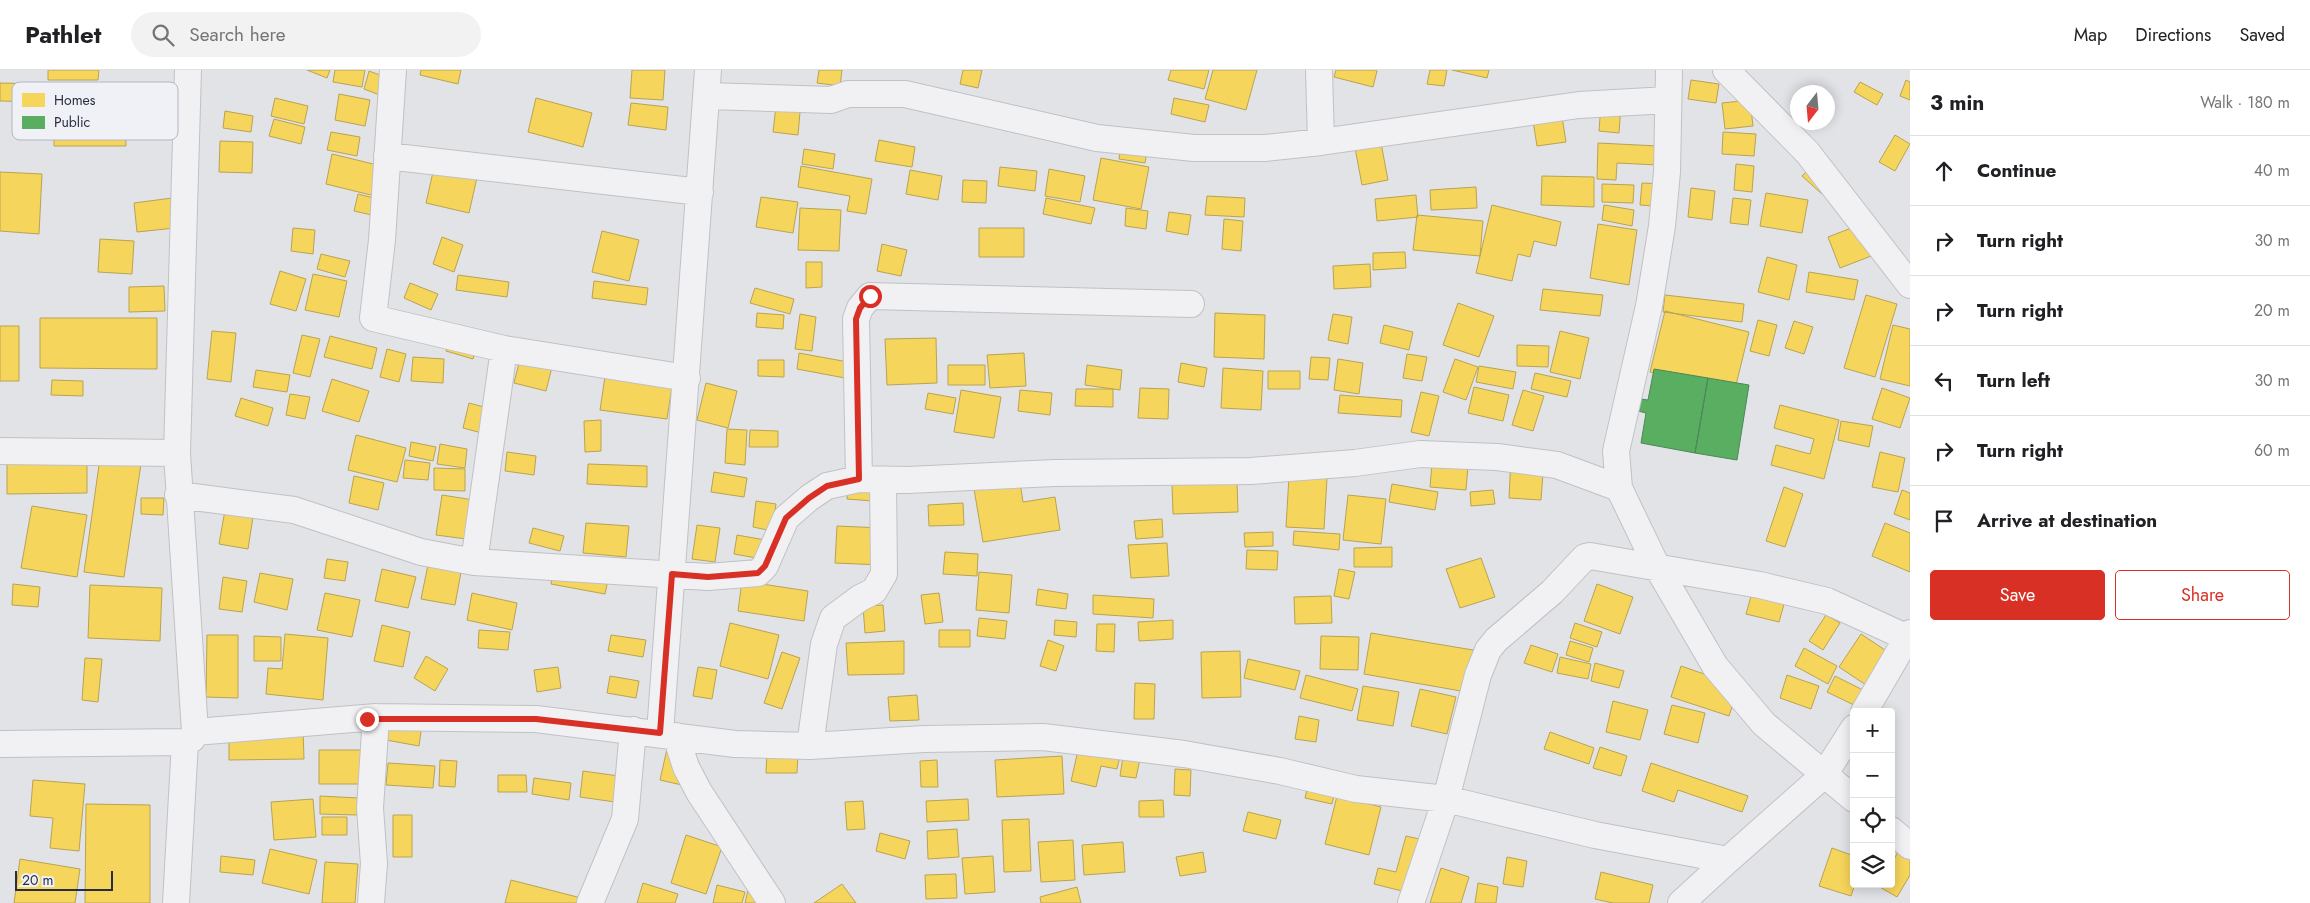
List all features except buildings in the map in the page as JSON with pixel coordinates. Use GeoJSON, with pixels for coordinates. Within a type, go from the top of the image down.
{"type":"FeatureCollection","features":[{"type":"Feature","properties":{"kind":"street"},"geometry":{"type":"LineString","coordinates":[[176,903],[190,737],[177,453],[188,70]]}},
{"type":"Feature","properties":{"kind":"street"},"geometry":{"type":"LineString","coordinates":[[393,70],[382,240],[373,318],[504,349],[687,378]]}},
{"type":"Feature","properties":{"kind":"street"},"geometry":{"type":"LineString","coordinates":[[708,70],[672,574],[668,735],[699,792],[772,903]]}},
{"type":"Feature","properties":{"kind":"street"},"geometry":{"type":"LineString","coordinates":[[1319,70],[1321,142]]}},
{"type":"Feature","properties":{"kind":"street"},"geometry":{"type":"LineString","coordinates":[[1669,70],[1668,172],[1662,226],[1649,306],[1616,451],[1619,488],[1656,565],[1715,666],[1764,724],[1853,798]]}},
{"type":"Feature","properties":{"kind":"street"},"geometry":{"type":"LineString","coordinates":[[1726,70],[1807,152],[1910,285]]}},
{"type":"Feature","properties":{"kind":"street"},"geometry":{"type":"LineString","coordinates":[[707,96],[831,100],[848,94],[904,94],[1018,122],[1098,138],[1138,144],[1194,148],[1264,148],[1321,142],[1579,105],[1668,100]]}},
{"type":"Feature","properties":{"kind":"street"},"geometry":{"type":"LineString","coordinates":[[388,156],[700,192]]}},
{"type":"Feature","properties":{"kind":"street"},"geometry":{"type":"LineString","coordinates":[[810,746],[824,644],[833,618],[860,598],[874,591],[884,574],[871,480],[856,319],[860,308],[870,296],[1192,304]]}},
{"type":"Feature","properties":{"kind":"street"},"geometry":{"type":"LineString","coordinates":[[474,562],[504,349]]}},
{"type":"Feature","properties":{"kind":"street"},"geometry":{"type":"LineString","coordinates":[[0,452],[177,453]]}},
{"type":"Feature","properties":{"kind":"street"},"geometry":{"type":"LineString","coordinates":[[178,495],[294,510],[421,552],[474,562],[708,577],[758,573],[765,566],[786,518],[809,498],[827,486],[871,480],[1055,473],[1251,470],[1355,463],[1420,454],[1497,457],[1557,465],[1619,488]]}},
{"type":"Feature","properties":{"kind":"street"},"geometry":{"type":"LineString","coordinates":[[1411,903],[1446,799],[1478,675],[1488,650],[1496,640],[1552,592],[1585,557],[1590,556],[1656,565],[1760,585],[1827,601],[1909,637],[1866,708]]}},
{"type":"Feature","properties":{"kind":"street"},"geometry":{"type":"LineString","coordinates":[[371,903],[374,864],[370,808],[376,718]]}},
{"type":"Feature","properties":{"kind":"street"},"geometry":{"type":"LineString","coordinates":[[0,744],[190,737],[376,718],[536,719],[735,744],[810,746],[924,739],[1043,737],[1184,754],[1280,772],[1356,790],[1446,799],[1595,835],[1728,860]]}},
{"type":"Feature","properties":{"kind":"street"},"geometry":{"type":"LineString","coordinates":[[590,903],[625,819],[634,730]]}},
{"type":"Feature","properties":{"kind":"street"},"geometry":{"type":"LineString","coordinates":[[1681,903],[1824,775],[1850,734]]}},
{"type":"Feature","properties":{"kind":"street"},"geometry":{"type":"LineString","coordinates":[[1895,833],[1910,846]]}},
{"type":"Feature","properties":{"kind":"route"},"geometry":{"type":"LineString","coordinates":[[367,719],[536,719],[660,733],[672,574],[708,577],[758,573],[765,566],[786,518],[809,498],[827,486],[859,479],[856,319],[860,308],[870,296]]}}]}
